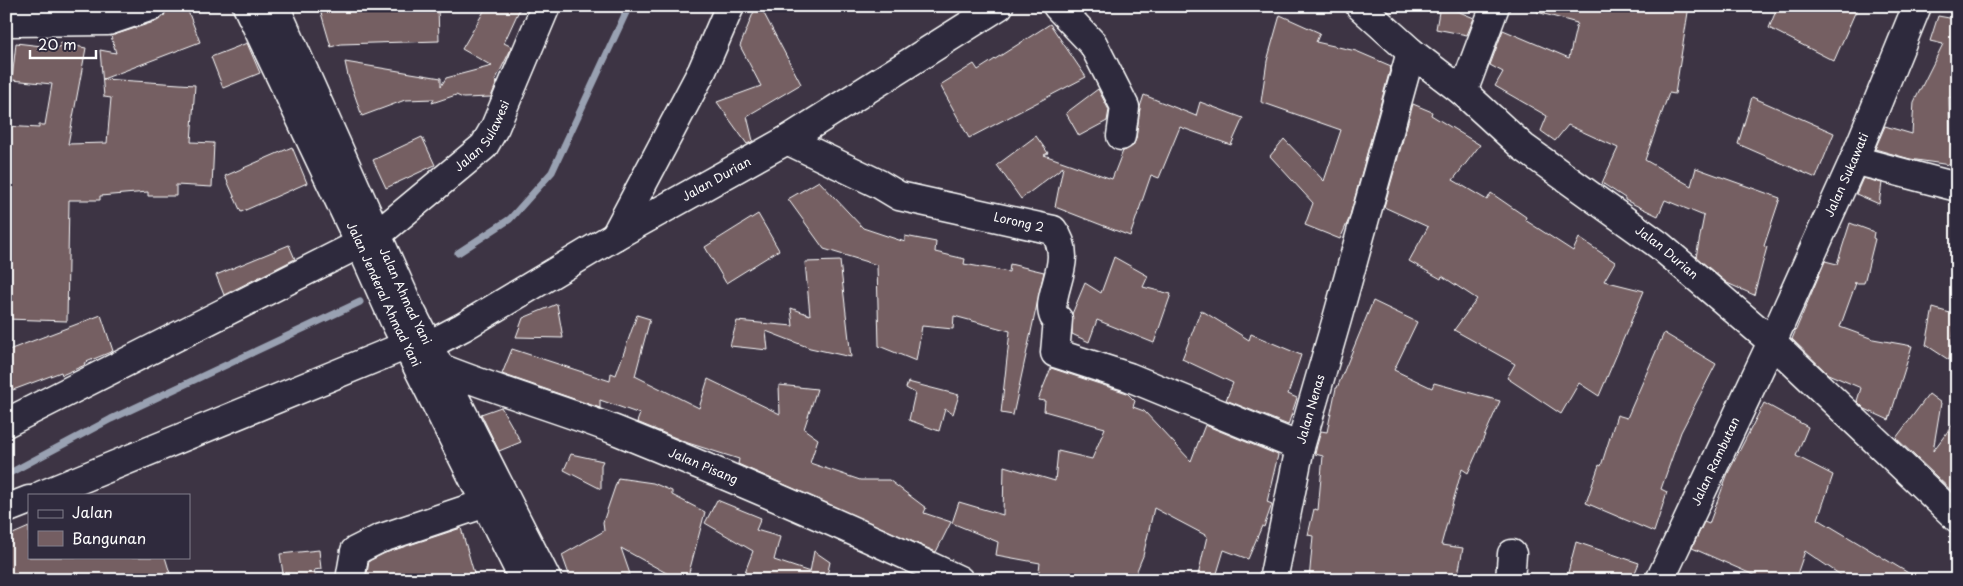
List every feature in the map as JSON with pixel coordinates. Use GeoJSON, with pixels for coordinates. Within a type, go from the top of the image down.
{"type":"FeatureCollection","features":[{"type":"Feature","properties":{"kind":"street"},"geometry":{"type":"LineString","coordinates":[[6,22],[108,21],[152,6]]}},
{"type":"Feature","properties":{"kind":"street","name":"Jalan Jenderal Ahmad Yani"},"geometry":{"type":"LineString","coordinates":[[247,6],[373,249]]}},
{"type":"Feature","properties":{"kind":"street","name":"Jalan Ahmad Yani"},"geometry":{"type":"LineString","coordinates":[[275,6],[373,249],[402,315],[426,353],[547,580]]}},
{"type":"Feature","properties":{"kind":"street","name":"Jalan Sulawesi"},"geometry":{"type":"LineString","coordinates":[[6,423],[373,249],[484,146],[495,127],[546,6]]}},
{"type":"Feature","properties":{"kind":"street"},"geometry":{"type":"LineString","coordinates":[[614,236],[702,71],[730,6]]}},
{"type":"Feature","properties":{"kind":"street","name":"Jalan Durian"},"geometry":{"type":"LineString","coordinates":[[44,494],[396,350],[426,353],[614,236],[787,140],[999,6]]}},
{"type":"Feature","properties":{"kind":"street"},"geometry":{"type":"LineString","coordinates":[[1057,6],[1092,44],[1125,107],[1121,136]]}},
{"type":"Feature","properties":{"kind":"street","name":"Jalan Durian"},"geometry":{"type":"LineString","coordinates":[[1360,6],[1411,52],[1463,92],[1524,147],[1659,245],[1772,342],[1957,518]]}},
{"type":"Feature","properties":{"kind":"street"},"geometry":{"type":"LineString","coordinates":[[1463,92],[1495,6]]}},
{"type":"Feature","properties":{"kind":"street","name":"Jalan Sukawati"},"geometry":{"type":"LineString","coordinates":[[1772,342],[1854,160],[1917,6]]}},
{"type":"Feature","properties":{"kind":"street","name":"Jalan Nenas"},"geometry":{"type":"LineString","coordinates":[[1273,580],[1300,447],[1411,52]]}},
{"type":"Feature","properties":{"kind":"street","name":"Lorong 2"},"geometry":{"type":"LineString","coordinates":[[787,140],[899,196],[1053,230],[1061,244],[1061,272],[1052,309],[1054,317],[1058,319],[1056,353],[1129,377],[1300,447]]}},
{"type":"Feature","properties":{"kind":"street"},"geometry":{"type":"LineString","coordinates":[[1854,160],[1957,187]]}},
{"type":"Feature","properties":{"kind":"street","name":"Jalan Rambutan"},"geometry":{"type":"LineString","coordinates":[[1660,580],[1772,342]]}},
{"type":"Feature","properties":{"kind":"street","name":"Jalan Jenderal Ahmad Yani"},"geometry":{"type":"LineString","coordinates":[[426,353],[486,503],[524,580]]}},
{"type":"Feature","properties":{"kind":"street","name":"Jalan Pisang"},"geometry":{"type":"LineString","coordinates":[[426,353],[472,381],[549,405],[615,430],[872,538],[959,580]]}},
{"type":"Feature","properties":{"kind":"street"},"geometry":{"type":"LineString","coordinates":[[6,509],[28,500]]}},
{"type":"Feature","properties":{"kind":"street"},"geometry":{"type":"LineString","coordinates":[[350,580],[355,550],[379,538],[486,503]]}},
{"type":"Feature","properties":{"kind":"building"},"geometry":{"type":"Polygon","coordinates":[[[186,6],[200,42],[103,79],[195,85],[191,142],[214,143],[212,187],[176,185],[176,196],[148,196],[148,192],[100,196],[100,200],[69,200],[67,321],[6,319],[6,126],[39,128],[39,125],[45,125],[52,84],[12,80],[16,43],[59,48],[60,43],[86,48],[68,144],[107,143],[111,98],[104,97],[100,50],[116,53],[111,36],[157,21],[164,16],[167,8],[186,6]]]}},
{"type":"Feature","properties":{"kind":"building"},"geometry":{"type":"Polygon","coordinates":[[[319,6],[438,6],[439,41],[341,44],[331,47],[319,6]]]}},
{"type":"Feature","properties":{"kind":"building"},"geometry":{"type":"Polygon","coordinates":[[[487,6],[521,6],[504,43],[512,47],[495,81],[497,82],[491,97],[463,98],[456,95],[432,103],[434,99],[405,100],[362,116],[345,62],[441,78],[441,86],[446,78],[492,66],[462,49],[487,6]]]}},
{"type":"Feature","properties":{"kind":"building"},"geometry":{"type":"Polygon","coordinates":[[[756,6],[760,6],[801,84],[747,116],[753,141],[747,144],[717,102],[761,86],[740,46],[756,6]]]}},
{"type":"Feature","properties":{"kind":"building"},"geometry":{"type":"Polygon","coordinates":[[[1440,6],[1445,6],[1474,18],[1467,35],[1436,29],[1440,6]]]}},
{"type":"Feature","properties":{"kind":"building"},"geometry":{"type":"Polygon","coordinates":[[[1538,6],[1689,6],[1675,94],[1669,93],[1645,160],[1691,186],[1696,168],[1780,198],[1764,246],[1767,247],[1754,295],[1727,283],[1696,257],[1704,216],[1665,200],[1658,216],[1625,200],[1625,198],[1602,183],[1618,148],[1568,125],[1555,141],[1541,131],[1547,116],[1495,86],[1503,72],[1490,65],[1503,30],[1569,58],[1577,23],[1537,12],[1538,6]]]}},
{"type":"Feature","properties":{"kind":"building"},"geometry":{"type":"Polygon","coordinates":[[[1778,6],[1858,6],[1834,61],[1769,28],[1778,6]]]}},
{"type":"Feature","properties":{"kind":"building"},"geometry":{"type":"Polygon","coordinates":[[[1280,15],[1320,33],[1316,42],[1356,51],[1391,66],[1349,219],[1340,239],[1305,225],[1313,203],[1270,156],[1284,139],[1324,181],[1341,130],[1261,102],[1267,61],[1280,15]]]}},
{"type":"Feature","properties":{"kind":"building"},"geometry":{"type":"Polygon","coordinates":[[[1938,16],[1955,19],[1957,16],[1957,99],[1949,97],[1950,143],[1956,144],[1950,165],[1910,159],[1875,149],[1885,126],[1912,134],[1914,102],[1943,44],[1930,41],[1938,16]]]}},
{"type":"Feature","properties":{"kind":"building"},"geometry":{"type":"Polygon","coordinates":[[[1050,24],[1086,77],[969,138],[940,85],[974,64],[978,70],[1050,24]]]}},
{"type":"Feature","properties":{"kind":"building"},"geometry":{"type":"Polygon","coordinates":[[[247,43],[260,73],[223,88],[211,57],[247,43]]]}},
{"type":"Feature","properties":{"kind":"building"},"geometry":{"type":"Polygon","coordinates":[[[1098,89],[1109,110],[1107,121],[1079,136],[1066,113],[1098,89]]]}},
{"type":"Feature","properties":{"kind":"building"},"geometry":{"type":"Polygon","coordinates":[[[1144,95],[1196,116],[1200,102],[1243,118],[1231,145],[1180,127],[1159,178],[1151,175],[1130,236],[1055,207],[1063,167],[1021,199],[997,165],[1036,136],[1048,153],[1044,155],[1112,179],[1123,151],[1133,146],[1136,139],[1140,107],[1144,95]]]}},
{"type":"Feature","properties":{"kind":"building"},"geometry":{"type":"Polygon","coordinates":[[[1752,97],[1834,133],[1816,178],[1738,144],[1752,97]]]}},
{"type":"Feature","properties":{"kind":"building"},"geometry":{"type":"Polygon","coordinates":[[[1413,104],[1432,112],[1431,115],[1480,145],[1453,180],[1487,200],[1491,193],[1526,217],[1525,220],[1573,251],[1579,238],[1615,262],[1604,281],[1644,291],[1599,396],[1579,383],[1561,414],[1507,378],[1515,364],[1454,330],[1477,299],[1442,276],[1441,279],[1409,261],[1428,227],[1384,207],[1413,104]]]}},
{"type":"Feature","properties":{"kind":"building"},"geometry":{"type":"Polygon","coordinates":[[[422,137],[435,165],[386,188],[373,160],[422,137]]]}},
{"type":"Feature","properties":{"kind":"building"},"geometry":{"type":"Polygon","coordinates":[[[292,147],[307,183],[241,212],[225,176],[292,147]]]}},
{"type":"Feature","properties":{"kind":"building"},"geometry":{"type":"Polygon","coordinates":[[[1863,178],[1882,183],[1879,204],[1856,194],[1863,178]]]}},
{"type":"Feature","properties":{"kind":"building"},"geometry":{"type":"Polygon","coordinates":[[[819,181],[863,228],[905,242],[905,236],[936,242],[935,252],[965,259],[964,264],[1009,272],[1010,264],[1044,272],[1013,415],[1001,413],[1010,331],[954,316],[953,329],[922,326],[916,361],[879,346],[877,265],[824,249],[788,199],[819,181]]]}},
{"type":"Feature","properties":{"kind":"building"},"geometry":{"type":"Polygon","coordinates":[[[758,214],[779,250],[726,283],[705,247],[758,214]]]}},
{"type":"Feature","properties":{"kind":"building"},"geometry":{"type":"Polygon","coordinates":[[[1850,223],[1874,232],[1873,238],[1875,239],[1864,283],[1856,283],[1840,327],[1873,339],[1912,346],[1889,420],[1865,409],[1857,401],[1861,388],[1828,374],[1792,339],[1825,261],[1837,264],[1850,223]]]}},
{"type":"Feature","properties":{"kind":"building"},"geometry":{"type":"Polygon","coordinates":[[[289,245],[295,259],[224,295],[216,275],[289,245]]]}},
{"type":"Feature","properties":{"kind":"building"},"geometry":{"type":"Polygon","coordinates":[[[1114,257],[1148,276],[1143,287],[1171,294],[1154,343],[1097,320],[1089,342],[1072,334],[1072,314],[1085,283],[1101,293],[1114,257]]]}},
{"type":"Feature","properties":{"kind":"building"},"geometry":{"type":"Polygon","coordinates":[[[840,261],[851,357],[810,348],[766,331],[768,350],[730,346],[737,321],[793,326],[791,308],[810,315],[805,262],[840,261]]]}},
{"type":"Feature","properties":{"kind":"building"},"geometry":{"type":"Polygon","coordinates":[[[1373,301],[1417,322],[1394,370],[1432,388],[1434,383],[1500,401],[1468,473],[1462,469],[1441,545],[1463,548],[1457,580],[1309,580],[1313,536],[1308,535],[1314,509],[1318,510],[1323,456],[1315,454],[1317,445],[1321,431],[1327,432],[1336,388],[1373,301]]]}},
{"type":"Feature","properties":{"kind":"building"},"geometry":{"type":"Polygon","coordinates":[[[557,304],[563,338],[516,337],[523,318],[557,304]]]}},
{"type":"Feature","properties":{"kind":"building"},"geometry":{"type":"Polygon","coordinates":[[[1933,308],[1957,315],[1949,360],[1926,345],[1933,308]]]}},
{"type":"Feature","properties":{"kind":"building"},"geometry":{"type":"Polygon","coordinates":[[[1201,310],[1249,340],[1251,334],[1301,355],[1288,394],[1297,398],[1288,425],[1226,400],[1233,383],[1182,359],[1201,310]]]}},
{"type":"Feature","properties":{"kind":"building"},"geometry":{"type":"Polygon","coordinates":[[[101,315],[113,351],[62,375],[61,372],[13,390],[6,373],[6,351],[101,315]]]}},
{"type":"Feature","properties":{"kind":"building"},"geometry":{"type":"Polygon","coordinates":[[[637,315],[650,319],[635,376],[699,408],[708,379],[780,414],[779,385],[817,389],[804,429],[818,439],[810,463],[860,480],[889,480],[926,508],[924,513],[951,522],[936,552],[738,464],[739,459],[688,443],[637,422],[640,414],[600,400],[600,408],[502,374],[512,349],[610,381],[611,373],[616,375],[637,315]]]}},
{"type":"Feature","properties":{"kind":"building"},"geometry":{"type":"Polygon","coordinates":[[[1664,333],[1716,364],[1681,432],[1661,489],[1667,492],[1654,532],[1586,503],[1599,465],[1601,466],[1617,415],[1627,418],[1664,333]]]}},
{"type":"Feature","properties":{"kind":"building"},"geometry":{"type":"Polygon","coordinates":[[[1051,368],[1127,393],[1135,401],[1133,407],[1144,411],[1191,461],[1205,425],[1278,455],[1267,502],[1272,504],[1264,527],[1262,526],[1248,559],[1224,550],[1215,580],[1197,580],[1207,536],[1154,508],[1143,556],[1133,580],[1038,580],[1040,563],[996,555],[998,542],[952,523],[959,502],[1003,515],[1004,466],[1055,481],[1058,451],[1092,459],[1105,428],[1044,411],[1045,401],[1038,400],[1051,368]]]}},
{"type":"Feature","properties":{"kind":"building"},"geometry":{"type":"Polygon","coordinates":[[[908,382],[959,395],[953,414],[945,409],[939,431],[909,420],[915,393],[906,388],[908,382]]]}},
{"type":"Feature","properties":{"kind":"building"},"geometry":{"type":"Polygon","coordinates":[[[1929,394],[1941,403],[1933,451],[1957,419],[1957,496],[1896,438],[1929,394]]]}},
{"type":"Feature","properties":{"kind":"building"},"geometry":{"type":"Polygon","coordinates":[[[1764,403],[1808,427],[1796,456],[1833,475],[1818,519],[1920,580],[1848,580],[1805,551],[1795,580],[1765,580],[1692,548],[1704,522],[1709,524],[1728,473],[1764,403]]]}},
{"type":"Feature","properties":{"kind":"building"},"geometry":{"type":"Polygon","coordinates":[[[501,407],[521,442],[499,451],[481,414],[501,407]]]}},
{"type":"Feature","properties":{"kind":"building"},"geometry":{"type":"Polygon","coordinates":[[[571,454],[603,461],[601,465],[601,489],[564,470],[571,454]]]}},
{"type":"Feature","properties":{"kind":"building"},"geometry":{"type":"Polygon","coordinates":[[[618,478],[653,483],[672,491],[672,495],[705,512],[687,580],[679,580],[621,548],[630,574],[612,580],[571,580],[562,555],[604,531],[603,522],[618,478]]]}},
{"type":"Feature","properties":{"kind":"building"},"geometry":{"type":"Polygon","coordinates":[[[717,500],[761,518],[756,530],[780,537],[774,560],[810,572],[814,551],[830,562],[826,580],[742,580],[753,551],[705,523],[717,500]]]}},
{"type":"Feature","properties":{"kind":"building"},"geometry":{"type":"Polygon","coordinates":[[[28,527],[28,558],[165,558],[172,580],[6,580],[6,537],[28,527]]]}},
{"type":"Feature","properties":{"kind":"building"},"geometry":{"type":"Polygon","coordinates":[[[461,528],[476,580],[366,580],[369,561],[385,553],[461,528]]]}},
{"type":"Feature","properties":{"kind":"building"},"geometry":{"type":"Polygon","coordinates":[[[1576,542],[1639,563],[1632,580],[1566,580],[1576,542]]]}},
{"type":"Feature","properties":{"kind":"building"},"geometry":{"type":"Polygon","coordinates":[[[319,550],[321,569],[314,570],[316,580],[284,580],[280,554],[319,550]]]}},
{"type":"Feature","properties":{"kind":"waterway"},"geometry":{"type":"LineString","coordinates":[[458,253],[510,219],[552,172],[629,6]]}},
{"type":"Feature","properties":{"kind":"waterway"},"geometry":{"type":"LineString","coordinates":[[6,475],[111,419],[360,302]]}}]}
